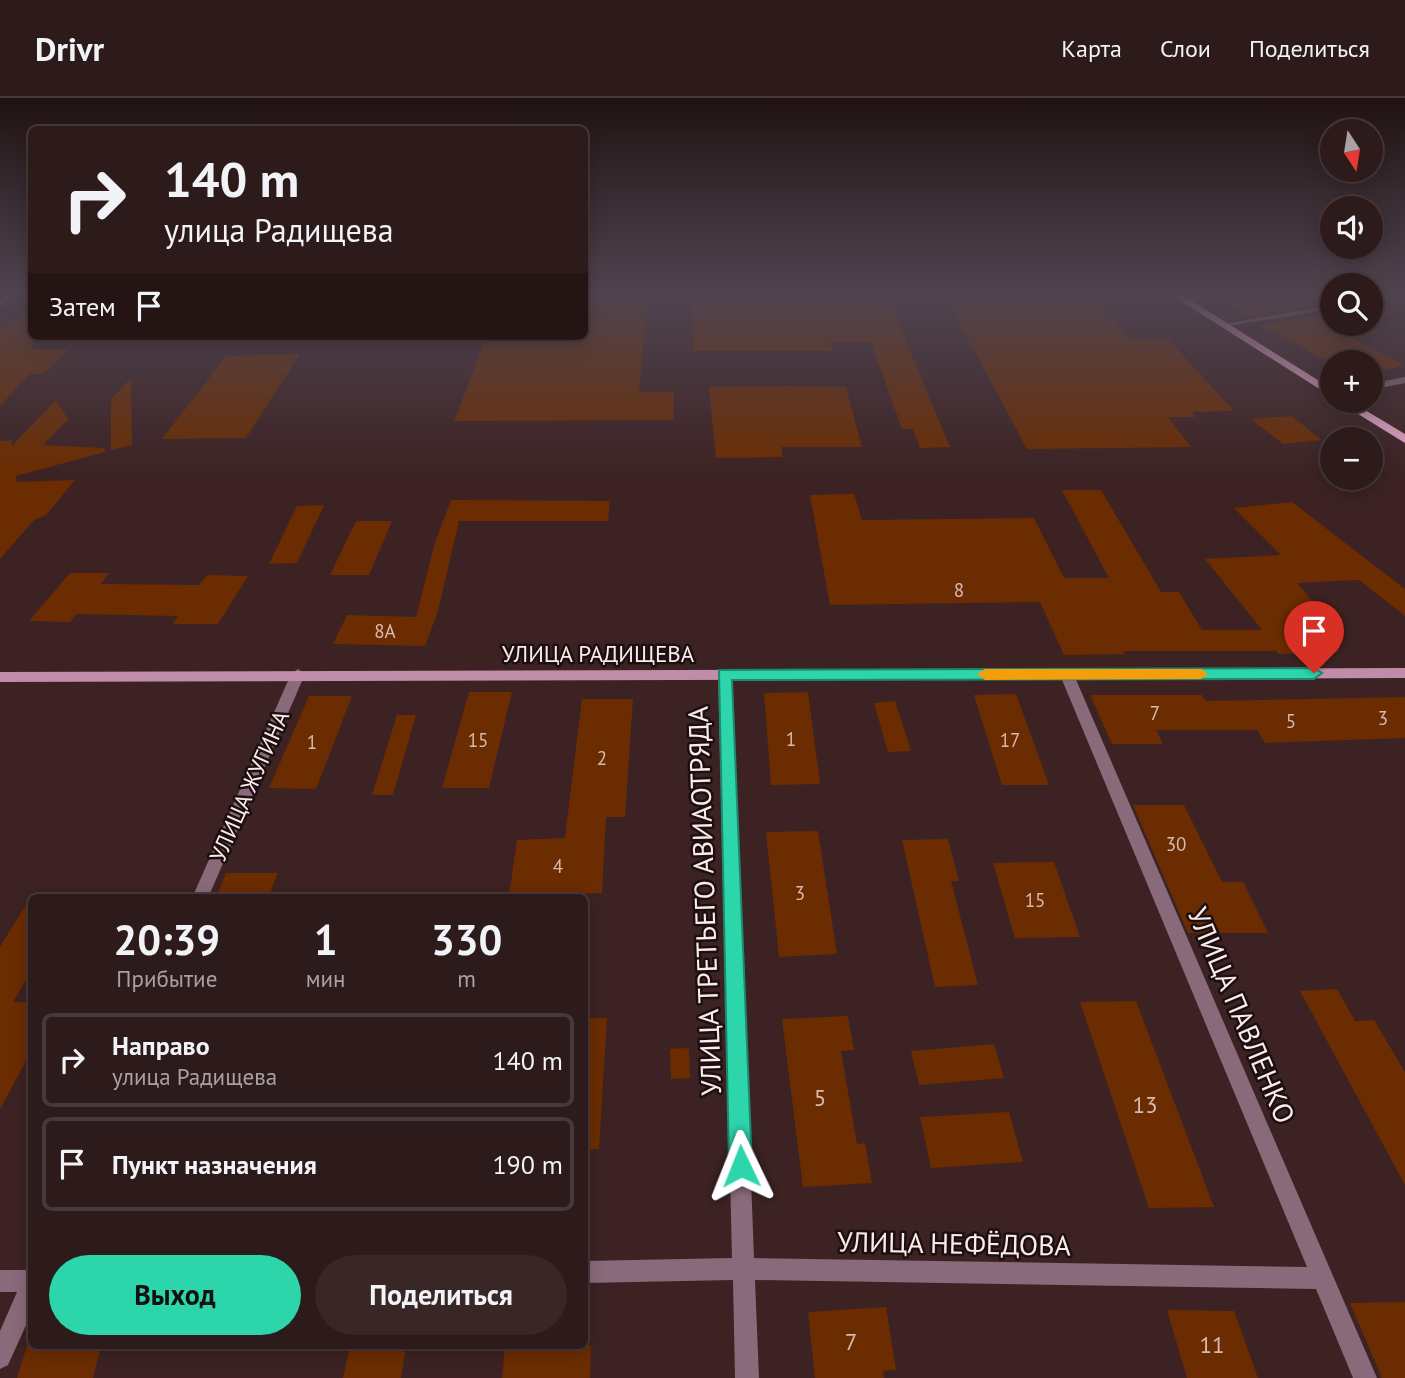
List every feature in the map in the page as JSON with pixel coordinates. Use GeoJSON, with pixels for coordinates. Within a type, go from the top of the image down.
{"type":"FeatureCollection","features":[{"type":"Feature","properties":{"kind":"main road"},"geometry":{"type":"LineString","coordinates":[[1271,356],[1320,386]]}},
{"type":"Feature","properties":{"kind":"main road"},"geometry":{"type":"LineString","coordinates":[[1363,413],[1405,439]]}},
{"type":"Feature","properties":{"kind":"street"},"geometry":{"type":"LineString","coordinates":[[1383,384],[1405,380]]}},
{"type":"Feature","properties":{"kind":"street","name":"УЛИЦА РАДИЩЕВА"},"geometry":{"type":"LineString","coordinates":[[0,677],[298,674],[1405,673]]}},
{"type":"Feature","properties":{"kind":"street","name":"УЛИЦА ЖУГИНА"},"geometry":{"type":"LineString","coordinates":[[202,894],[298,674]]}},
{"type":"Feature","properties":{"kind":"street","name":"УЛИЦА ТРЕТЬЕГО АВИАОТРЯДА"},"geometry":{"type":"LineString","coordinates":[[725,674],[747,1378]]}},
{"type":"Feature","properties":{"kind":"street","name":"УЛИЦА ПАВЛЕНКО"},"geometry":{"type":"LineString","coordinates":[[1067,674],[1365,1378]]}},
{"type":"Feature","properties":{"kind":"street","name":"УЛИЦА НЕФЁДОВА"},"geometry":{"type":"LineString","coordinates":[[588,1272],[744,1269],[1323,1278]]}},
{"type":"Feature","properties":{"kind":"street"},"geometry":{"type":"LineString","coordinates":[[0,1281],[28,1283]]}},
{"type":"Feature","properties":{"kind":"street"},"geometry":{"type":"LineString","coordinates":[[0,1357],[28,1292]]}},
{"type":"Feature","properties":{"kind":"building"},"geometry":{"type":"Polygon","coordinates":[[[0,356],[63,356],[42,374],[30,374],[0,406],[0,356]]]}},
{"type":"Feature","properties":{"kind":"building"},"geometry":{"type":"Polygon","coordinates":[[[226,356],[299,356],[246,438],[162,439],[226,356]]]}},
{"type":"Feature","properties":{"kind":"building"},"geometry":{"type":"Polygon","coordinates":[[[479,356],[642,356],[639,392],[674,392],[673,420],[454,421],[479,356]]]}},
{"type":"Feature","properties":{"kind":"building"},"geometry":{"type":"Polygon","coordinates":[[[876,356],[912,356],[950,447],[920,448],[913,429],[902,429],[876,356]]]}},
{"type":"Feature","properties":{"kind":"building"},"geometry":{"type":"Polygon","coordinates":[[[977,356],[1183,356],[1234,411],[1191,412],[1196,417],[1168,417],[1191,447],[1027,449],[977,356]]]}},
{"type":"Feature","properties":{"kind":"building"},"geometry":{"type":"Polygon","coordinates":[[[1383,356],[1386,356],[1405,366],[1383,370],[1383,356]]]}},
{"type":"Feature","properties":{"kind":"building"},"geometry":{"type":"Polygon","coordinates":[[[131,378],[132,445],[111,450],[111,399],[131,378]]]}},
{"type":"Feature","properties":{"kind":"building"},"geometry":{"type":"Polygon","coordinates":[[[709,387],[846,387],[862,447],[781,447],[783,457],[716,458],[709,387]]]}},
{"type":"Feature","properties":{"kind":"building"},"geometry":{"type":"Polygon","coordinates":[[[56,400],[68,419],[43,445],[104,448],[105,452],[16,476],[17,482],[75,480],[46,515],[34,520],[0,559],[0,441],[11,440],[12,446],[56,400]]]}},
{"type":"Feature","properties":{"kind":"building"},"geometry":{"type":"Polygon","coordinates":[[[1292,416],[1320,440],[1283,444],[1251,419],[1292,416]]]}},
{"type":"Feature","properties":{"kind":"building"},"geometry":{"type":"Polygon","coordinates":[[[1062,490],[1101,490],[1161,592],[1179,592],[1202,630],[1262,630],[1205,559],[1281,555],[1234,508],[1292,502],[1405,589],[1405,616],[1359,580],[1297,583],[1327,617],[1312,618],[1339,652],[1279,654],[1276,651],[1123,651],[1124,654],[1064,655],[1040,602],[830,605],[810,495],[854,494],[862,520],[1034,518],[1064,578],[1109,578],[1062,490]]]}},
{"type":"Feature","properties":{"kind":"building"},"geometry":{"type":"Polygon","coordinates":[[[451,500],[610,501],[608,521],[459,521],[438,611],[425,646],[333,644],[347,615],[416,617],[435,542],[451,500]]]}},
{"type":"Feature","properties":{"kind":"building"},"geometry":{"type":"Polygon","coordinates":[[[324,505],[297,563],[269,564],[297,506],[324,505]]]}},
{"type":"Feature","properties":{"kind":"building"},"geometry":{"type":"Polygon","coordinates":[[[356,521],[392,521],[369,575],[330,575],[356,521]]]}},
{"type":"Feature","properties":{"kind":"building"},"geometry":{"type":"Polygon","coordinates":[[[70,573],[109,573],[101,584],[199,585],[207,575],[248,576],[218,624],[173,624],[178,616],[76,614],[70,622],[29,621],[70,573]]]}},
{"type":"Feature","properties":{"kind":"building"},"geometry":{"type":"Polygon","coordinates":[[[469,692],[512,692],[489,788],[442,788],[469,692]]]}},
{"type":"Feature","properties":{"kind":"building"},"geometry":{"type":"Polygon","coordinates":[[[808,692],[820,784],[771,785],[764,693],[808,692]]]}},
{"type":"Feature","properties":{"kind":"building"},"geometry":{"type":"Polygon","coordinates":[[[1016,694],[1049,785],[1002,785],[974,695],[1016,694]]]}},
{"type":"Feature","properties":{"kind":"building"},"geometry":{"type":"Polygon","coordinates":[[[1090,695],[1202,695],[1205,701],[1405,697],[1405,738],[1265,743],[1257,730],[1156,730],[1163,744],[1112,744],[1090,695]]]}},
{"type":"Feature","properties":{"kind":"building"},"geometry":{"type":"Polygon","coordinates":[[[309,696],[352,696],[316,789],[269,788],[309,696]]]}},
{"type":"Feature","properties":{"kind":"building"},"geometry":{"type":"Polygon","coordinates":[[[582,699],[633,699],[625,817],[606,817],[602,893],[509,894],[517,840],[565,838],[582,699]]]}},
{"type":"Feature","properties":{"kind":"building"},"geometry":{"type":"Polygon","coordinates":[[[895,701],[911,751],[888,752],[874,703],[895,701]]]}},
{"type":"Feature","properties":{"kind":"building"},"geometry":{"type":"Polygon","coordinates":[[[397,715],[416,715],[393,795],[372,795],[397,715]]]}},
{"type":"Feature","properties":{"kind":"building"},"geometry":{"type":"Polygon","coordinates":[[[1133,805],[1184,805],[1222,882],[1243,882],[1268,933],[1188,933],[1133,805]]]}},
{"type":"Feature","properties":{"kind":"building"},"geometry":{"type":"Polygon","coordinates":[[[818,831],[837,954],[779,957],[766,832],[818,831]]]}},
{"type":"Feature","properties":{"kind":"building"},"geometry":{"type":"Polygon","coordinates":[[[948,839],[959,881],[951,881],[978,985],[935,987],[902,840],[948,839]]]}},
{"type":"Feature","properties":{"kind":"building"},"geometry":{"type":"Polygon","coordinates":[[[1054,862],[1080,937],[1015,938],[993,863],[1054,862]]]}},
{"type":"Feature","properties":{"kind":"building"},"geometry":{"type":"Polygon","coordinates":[[[226,873],[278,873],[270,894],[218,894],[226,873]]]}},
{"type":"Feature","properties":{"kind":"building"},"geometry":{"type":"Polygon","coordinates":[[[28,902],[28,977],[13,1002],[28,1002],[28,1057],[0,1109],[0,947],[28,902]]]}},
{"type":"Feature","properties":{"kind":"building"},"geometry":{"type":"Polygon","coordinates":[[[1337,989],[1355,1021],[1374,1020],[1405,1072],[1405,1185],[1300,991],[1337,989]]]}},
{"type":"Feature","properties":{"kind":"building"},"geometry":{"type":"Polygon","coordinates":[[[1136,1001],[1214,1207],[1149,1208],[1080,1002],[1136,1001]]]}},
{"type":"Feature","properties":{"kind":"building"},"geometry":{"type":"Polygon","coordinates":[[[848,1016],[854,1050],[841,1051],[857,1144],[865,1143],[872,1183],[803,1187],[782,1019],[848,1016]]]}},
{"type":"Feature","properties":{"kind":"building"},"geometry":{"type":"Polygon","coordinates":[[[588,1018],[607,1018],[599,1149],[588,1149],[588,1018]]]}},
{"type":"Feature","properties":{"kind":"building"},"geometry":{"type":"Polygon","coordinates":[[[994,1044],[1004,1078],[919,1085],[911,1051],[994,1044]]]}},
{"type":"Feature","properties":{"kind":"building"},"geometry":{"type":"Polygon","coordinates":[[[689,1048],[690,1078],[671,1079],[670,1049],[689,1048]]]}},
{"type":"Feature","properties":{"kind":"building"},"geometry":{"type":"Polygon","coordinates":[[[1009,1112],[1023,1162],[931,1168],[920,1117],[1009,1112]]]}},
{"type":"Feature","properties":{"kind":"building"},"geometry":{"type":"Polygon","coordinates":[[[1405,1302],[1405,1378],[1382,1378],[1350,1303],[1405,1302]]]}},
{"type":"Feature","properties":{"kind":"building"},"geometry":{"type":"Polygon","coordinates":[[[886,1307],[896,1370],[883,1371],[884,1378],[815,1378],[808,1312],[886,1307]]]}},
{"type":"Feature","properties":{"kind":"building"},"geometry":{"type":"Polygon","coordinates":[[[1167,1310],[1234,1311],[1258,1378],[1187,1378],[1167,1310]]]}},
{"type":"Feature","properties":{"kind":"building"},"geometry":{"type":"Polygon","coordinates":[[[27,1346],[28,1349],[100,1349],[93,1378],[17,1378],[27,1346]]]}},
{"type":"Feature","properties":{"kind":"building"},"geometry":{"type":"Polygon","coordinates":[[[588,1346],[591,1346],[590,1378],[502,1378],[505,1349],[588,1349],[588,1346]]]}},
{"type":"Feature","properties":{"kind":"building"},"geometry":{"type":"Polygon","coordinates":[[[349,1349],[406,1349],[401,1378],[343,1378],[349,1349]]]}},
{"type":"Feature","properties":{"kind":"slow traffic"},"geometry":{"type":"LineString","coordinates":[[985,674],[1201,674]]}},
{"type":"Feature","properties":{"kind":"route"},"geometry":{"type":"LineString","coordinates":[[741,1166],[725,674],[1314,673]]}}]}
